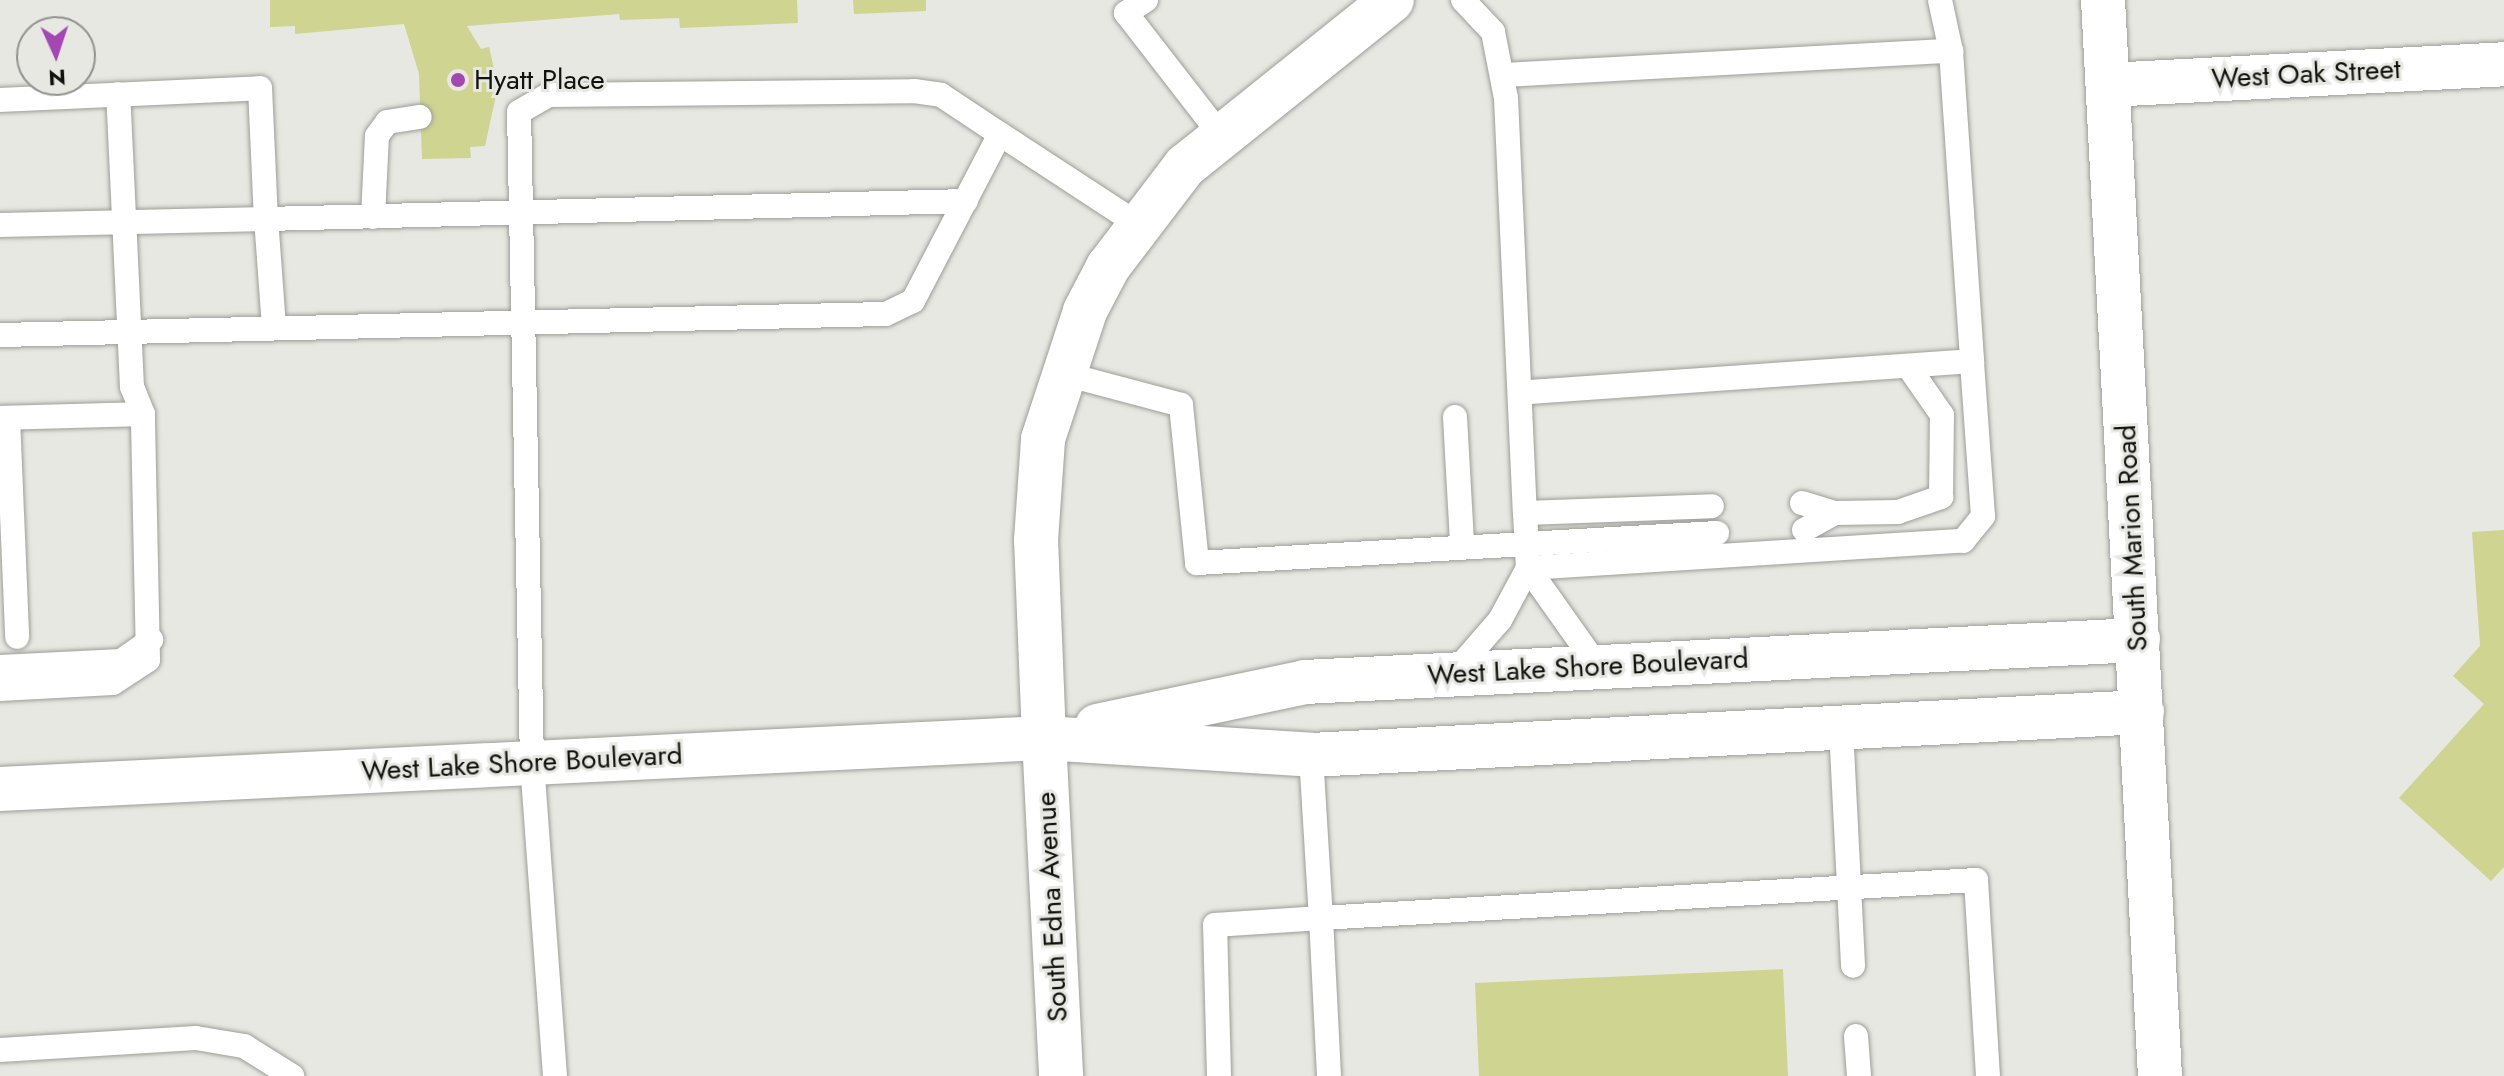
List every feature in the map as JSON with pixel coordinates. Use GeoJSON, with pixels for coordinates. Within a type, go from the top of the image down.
{"type":"FeatureCollection","features":[{"type":"Feature","properties":{"kind":"street","name":"South Edna Avenue"},"geometry":{"type":"LineString","coordinates":[[1061,1076],[1036,540],[1043,439],[1061,373],[1108,267],[1139,225],[1219,133],[1392,0]]}},
{"type":"Feature","properties":{"kind":"street","name":"South Marion Road"},"geometry":{"type":"LineString","coordinates":[[2103,0],[2160,1076]]}},
{"type":"Feature","properties":{"kind":"street","name":"West Oak Street"},"geometry":{"type":"LineString","coordinates":[[2108,85],[2504,64]]}},
{"type":"Feature","properties":{"kind":"street","name":"West Lake Shore Boulevard"},"geometry":{"type":"LineString","coordinates":[[1044,738],[1305,682],[2138,640]]}},
{"type":"Feature","properties":{"kind":"street","name":"West Lake Shore Boulevard"},"geometry":{"type":"LineString","coordinates":[[0,789],[1044,738],[1311,755],[2142,712]]}},
{"type":"Feature","properties":{"kind":"lane"},"geometry":{"type":"LineString","coordinates":[[1146,0],[1126,13],[1219,133]]}},
{"type":"Feature","properties":{"kind":"lane"},"geometry":{"type":"LineString","coordinates":[[1463,0],[1493,32],[1502,75],[1528,568],[1598,667]]}},
{"type":"Feature","properties":{"kind":"lane"},"geometry":{"type":"LineString","coordinates":[[1528,568],[1963,541],[1983,516],[1951,51],[1940,0]]}},
{"type":"Feature","properties":{"kind":"lane"},"geometry":{"type":"LineString","coordinates":[[1502,75],[1951,51]]}},
{"type":"Feature","properties":{"kind":"lane"},"geometry":{"type":"LineString","coordinates":[[0,100],[260,88],[274,327]]}},
{"type":"Feature","properties":{"kind":"lane"},"geometry":{"type":"LineString","coordinates":[[555,1076],[532,763],[519,321],[520,214],[507,113],[548,95],[914,91],[941,95],[1139,225]]}},
{"type":"Feature","properties":{"kind":"lane"},"geometry":{"type":"LineString","coordinates":[[0,689],[113,683],[148,660],[151,640],[143,414],[132,387],[118,94]]}},
{"type":"Feature","properties":{"kind":"lane"},"geometry":{"type":"LineString","coordinates":[[373,217],[377,136],[387,122],[420,117]]}},
{"type":"Feature","properties":{"kind":"lane"},"geometry":{"type":"LineString","coordinates":[[0,335],[886,314],[913,301],[1000,134]]}},
{"type":"Feature","properties":{"kind":"lane"},"geometry":{"type":"LineString","coordinates":[[0,225],[966,201]]}},
{"type":"Feature","properties":{"kind":"lane"},"geometry":{"type":"LineString","coordinates":[[1520,393],[1972,361]]}},
{"type":"Feature","properties":{"kind":"lane"},"geometry":{"type":"LineString","coordinates":[[1802,503],[1835,513],[1898,512],[1941,497],[1942,415],[1908,366]]}},
{"type":"Feature","properties":{"kind":"lane"},"geometry":{"type":"LineString","coordinates":[[1061,373],[1181,405],[1197,563],[1526,539],[1717,533]]}},
{"type":"Feature","properties":{"kind":"lane"},"geometry":{"type":"LineString","coordinates":[[17,637],[4,418],[143,414]]}},
{"type":"Feature","properties":{"kind":"lane"},"geometry":{"type":"LineString","coordinates":[[1455,417],[1462,544]]}},
{"type":"Feature","properties":{"kind":"lane"},"geometry":{"type":"LineString","coordinates":[[1525,513],[1712,506]]}},
{"type":"Feature","properties":{"kind":"lane"},"geometry":{"type":"LineString","coordinates":[[1804,530],[1835,513]]}},
{"type":"Feature","properties":{"kind":"lane"},"geometry":{"type":"LineString","coordinates":[[1453,674],[1500,620],[1528,568]]}},
{"type":"Feature","properties":{"kind":"lane"},"geometry":{"type":"LineString","coordinates":[[0,667],[121,661],[151,640]]}},
{"type":"Feature","properties":{"kind":"lane"},"geometry":{"type":"LineString","coordinates":[[1841,728],[1853,966]]}},
{"type":"Feature","properties":{"kind":"lane"},"geometry":{"type":"LineString","coordinates":[[1311,755],[1329,1076]]}},
{"type":"Feature","properties":{"kind":"lane"},"geometry":{"type":"LineString","coordinates":[[1219,1076],[1215,925],[1976,880],[1988,1076]]}},
{"type":"Feature","properties":{"kind":"lane"},"geometry":{"type":"LineString","coordinates":[[1856,1036],[1859,1076]]}},
{"type":"Feature","properties":{"kind":"lane"},"geometry":{"type":"LineString","coordinates":[[0,1050],[196,1038],[244,1046],[292,1076]]}},
{"type":"Feature","properties":{"kind":"building","name":"Hyatt Place"},"geometry":{"type":"Polygon","coordinates":[[[270,0],[797,0],[798,23],[680,28],[679,18],[620,20],[619,14],[467,26],[481,49],[489,47],[498,86],[485,146],[470,147],[471,158],[422,159],[419,74],[404,24],[295,34],[295,26],[270,27],[270,0]]]}},
{"type":"Feature","properties":{"kind":"building"},"geometry":{"type":"Polygon","coordinates":[[[853,0],[926,0],[926,11],[854,14],[853,0]]]}},
{"type":"Feature","properties":{"kind":"building"},"geometry":{"type":"Polygon","coordinates":[[[2504,530],[2504,867],[2491,881],[2399,798],[2484,704],[2453,676],[2480,646],[2472,532],[2504,530]]]}},
{"type":"Feature","properties":{"kind":"building"},"geometry":{"type":"Polygon","coordinates":[[[1783,969],[1788,1076],[1479,1076],[1475,983],[1783,969]]]}},
{"type":"Feature","properties":{"kind":"place","name":"Hyatt Place"},"geometry":{"type":"Point","coordinates":[458,80]}}]}
